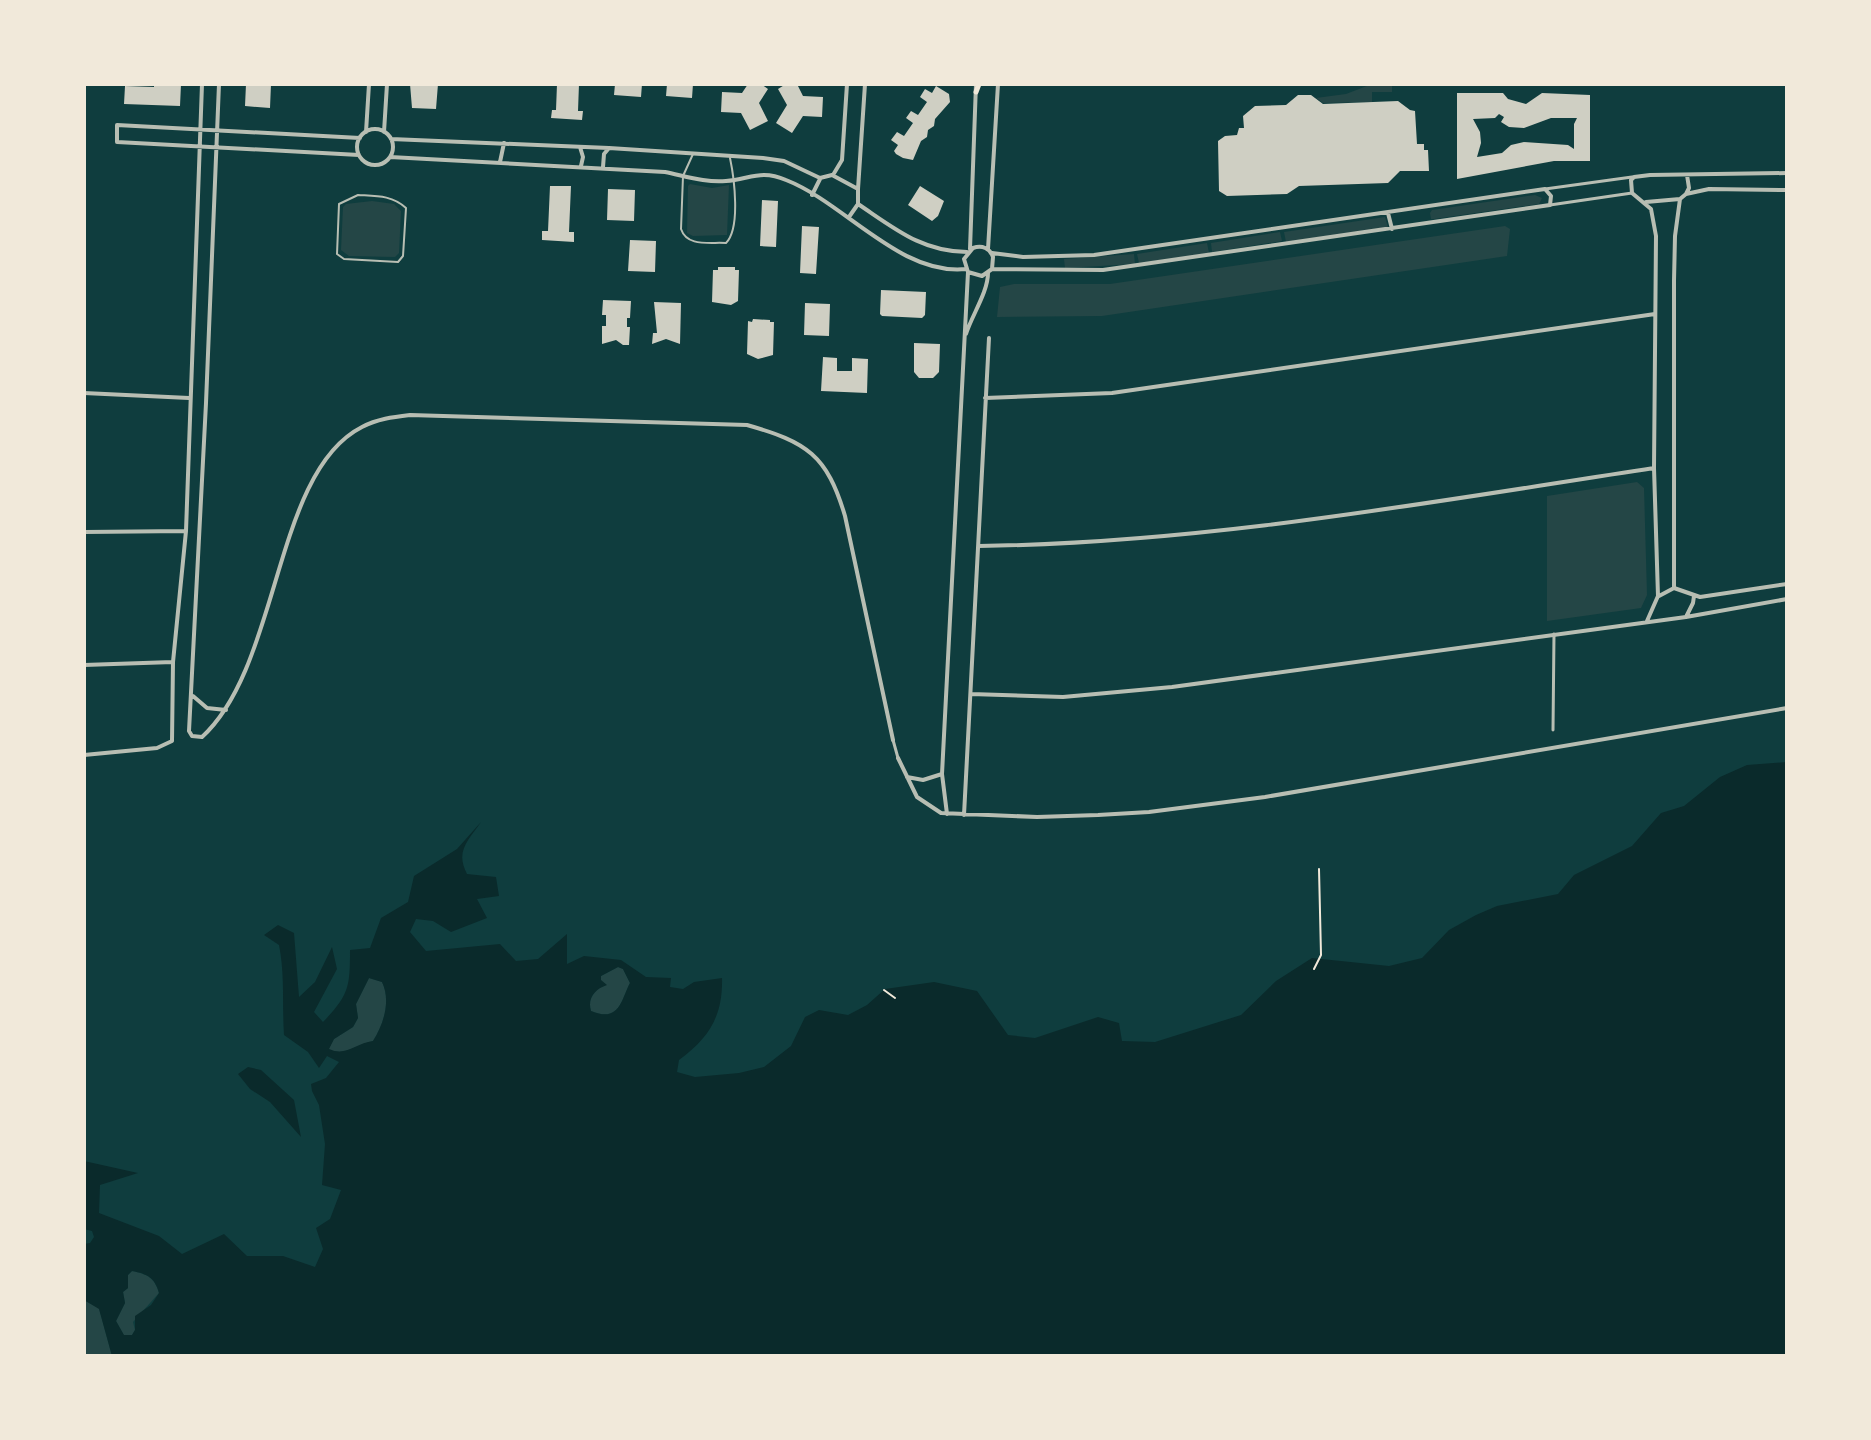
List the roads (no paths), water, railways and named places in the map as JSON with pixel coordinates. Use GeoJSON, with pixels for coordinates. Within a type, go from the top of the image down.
{"type":"FeatureCollection","features":[{"type":"Feature","properties":{"kind":"main road"},"geometry":{"type":"LineString","coordinates":[[976,92],[978,84]]}},
{"type":"Feature","properties":{"kind":"street"},"geometry":{"type":"LineString","coordinates":[[84,755],[157,748],[172,741],[173,662],[186,531],[202,84]]}},
{"type":"Feature","properties":{"kind":"street"},"geometry":{"type":"LineString","coordinates":[[219,84],[190,734],[197,739],[205,735],[226,710],[246,667],[294,524],[325,459],[361,427],[384,418],[410,415],[747,425],[783,435],[808,449],[837,489],[845,516],[898,758],[905,776],[922,802],[947,814],[1098,815],[1149,812],[1250,799],[1787,708]]}},
{"type":"Feature","properties":{"kind":"street"},"geometry":{"type":"LineString","coordinates":[[366,132],[369,84]]}},
{"type":"Feature","properties":{"kind":"street"},"geometry":{"type":"LineString","coordinates":[[384,132],[387,84]]}},
{"type":"Feature","properties":{"kind":"street"},"geometry":{"type":"LineString","coordinates":[[391,139],[730,155],[784,161],[820,178],[832,175],[842,160],[847,84]]}},
{"type":"Feature","properties":{"kind":"street"},"geometry":{"type":"LineString","coordinates":[[849,217],[858,204],[865,84]]}},
{"type":"Feature","properties":{"kind":"street"},"geometry":{"type":"LineString","coordinates":[[963,340],[975,308],[987,288],[994,261],[990,251],[998,84]]}},
{"type":"Feature","properties":{"kind":"street"},"geometry":{"type":"LineString","coordinates":[[947,814],[942,774],[967,271],[964,259],[968,250],[976,92]]}},
{"type":"Feature","properties":{"kind":"street"},"geometry":{"type":"LineString","coordinates":[[359,155],[117,142],[117,125],[360,138]]}},
{"type":"Feature","properties":{"kind":"street"},"geometry":{"type":"LineString","coordinates":[[390,157],[393,146],[384,132],[376,129],[360,138],[357,146],[359,155],[364,161],[375,165],[390,157],[665,172],[708,181],[768,175],[786,180],[812,195],[908,257],[943,270],[967,271],[978,276],[990,271],[1103,270],[1632,193],[1644,201],[1655,219],[1654,468],[1658,596],[1647,621]]}},
{"type":"Feature","properties":{"kind":"street"},"geometry":{"type":"LineString","coordinates":[[500,162],[504,143]]}},
{"type":"Feature","properties":{"kind":"street"},"geometry":{"type":"LineString","coordinates":[[580,147],[583,157],[581,166]]}},
{"type":"Feature","properties":{"kind":"street"},"geometry":{"type":"LineString","coordinates":[[603,168],[604,154],[609,148]]}},
{"type":"Feature","properties":{"kind":"street"},"geometry":{"type":"LineString","coordinates":[[858,204],[896,230],[933,249],[968,250],[980,246],[1023,257],[1094,255],[1634,177],[1787,173]]}},
{"type":"Feature","properties":{"kind":"street"},"geometry":{"type":"LineString","coordinates":[[832,175],[858,189]]}},
{"type":"Feature","properties":{"kind":"street"},"geometry":{"type":"LineString","coordinates":[[1644,201],[1680,199],[1689,188],[1687,175]]}},
{"type":"Feature","properties":{"kind":"street"},"geometry":{"type":"LineString","coordinates":[[1632,193],[1630,185],[1634,177]]}},
{"type":"Feature","properties":{"kind":"street"},"geometry":{"type":"LineString","coordinates":[[812,195],[820,178]]}},
{"type":"Feature","properties":{"kind":"street"},"geometry":{"type":"LineString","coordinates":[[1545,189],[1551,196],[1550,205]]}},
{"type":"Feature","properties":{"kind":"street"},"geometry":{"type":"LineString","coordinates":[[1686,194],[1709,189],[1787,190]]}},
{"type":"Feature","properties":{"kind":"street"},"geometry":{"type":"LineString","coordinates":[[1674,588],[1674,281],[1680,199]]}},
{"type":"Feature","properties":{"kind":"street"},"geometry":{"type":"LineString","coordinates":[[1388,213],[1392,229]]}},
{"type":"Feature","properties":{"kind":"street"},"geometry":{"type":"LineString","coordinates":[[985,398],[1112,393],[1655,314]]}},
{"type":"Feature","properties":{"kind":"street"},"geometry":{"type":"LineString","coordinates":[[964,816],[989,338]]}},
{"type":"Feature","properties":{"kind":"street"},"geometry":{"type":"LineString","coordinates":[[84,393],[189,398]]}},
{"type":"Feature","properties":{"kind":"street"},"geometry":{"type":"LineString","coordinates":[[979,546],[1065,545],[1268,526],[1654,468]]}},
{"type":"Feature","properties":{"kind":"street"},"geometry":{"type":"LineString","coordinates":[[84,532],[186,531]]}},
{"type":"Feature","properties":{"kind":"street"},"geometry":{"type":"LineString","coordinates":[[1658,596],[1674,588],[1700,597],[1787,584]]}},
{"type":"Feature","properties":{"kind":"street"},"geometry":{"type":"LineString","coordinates":[[1686,617],[1694,596]]}},
{"type":"Feature","properties":{"kind":"street"},"geometry":{"type":"LineString","coordinates":[[971,694],[1063,697],[1172,687],[1686,617],[1787,599]]}},
{"type":"Feature","properties":{"kind":"street"},"geometry":{"type":"LineString","coordinates":[[1553,730],[1554,634]]}},
{"type":"Feature","properties":{"kind":"street"},"geometry":{"type":"LineString","coordinates":[[84,665],[173,662]]}},
{"type":"Feature","properties":{"kind":"street"},"geometry":{"type":"LineString","coordinates":[[192,694],[199,704],[207,708],[226,710]]}},
{"type":"Feature","properties":{"kind":"street"},"geometry":{"type":"LineString","coordinates":[[905,776],[923,780],[942,774]]}},
{"type":"Feature","properties":{"kind":"lane"},"geometry":{"type":"LineString","coordinates":[[694,153],[683,176],[681,229],[689,241],[726,243],[730,240],[733,233],[734,180],[730,155]]}},
{"type":"Feature","properties":{"kind":"lane"},"geometry":{"type":"LineString","coordinates":[[358,195],[388,197],[406,208],[403,256],[398,262],[344,259],[337,254],[339,204],[347,198],[358,195]]}}]}
